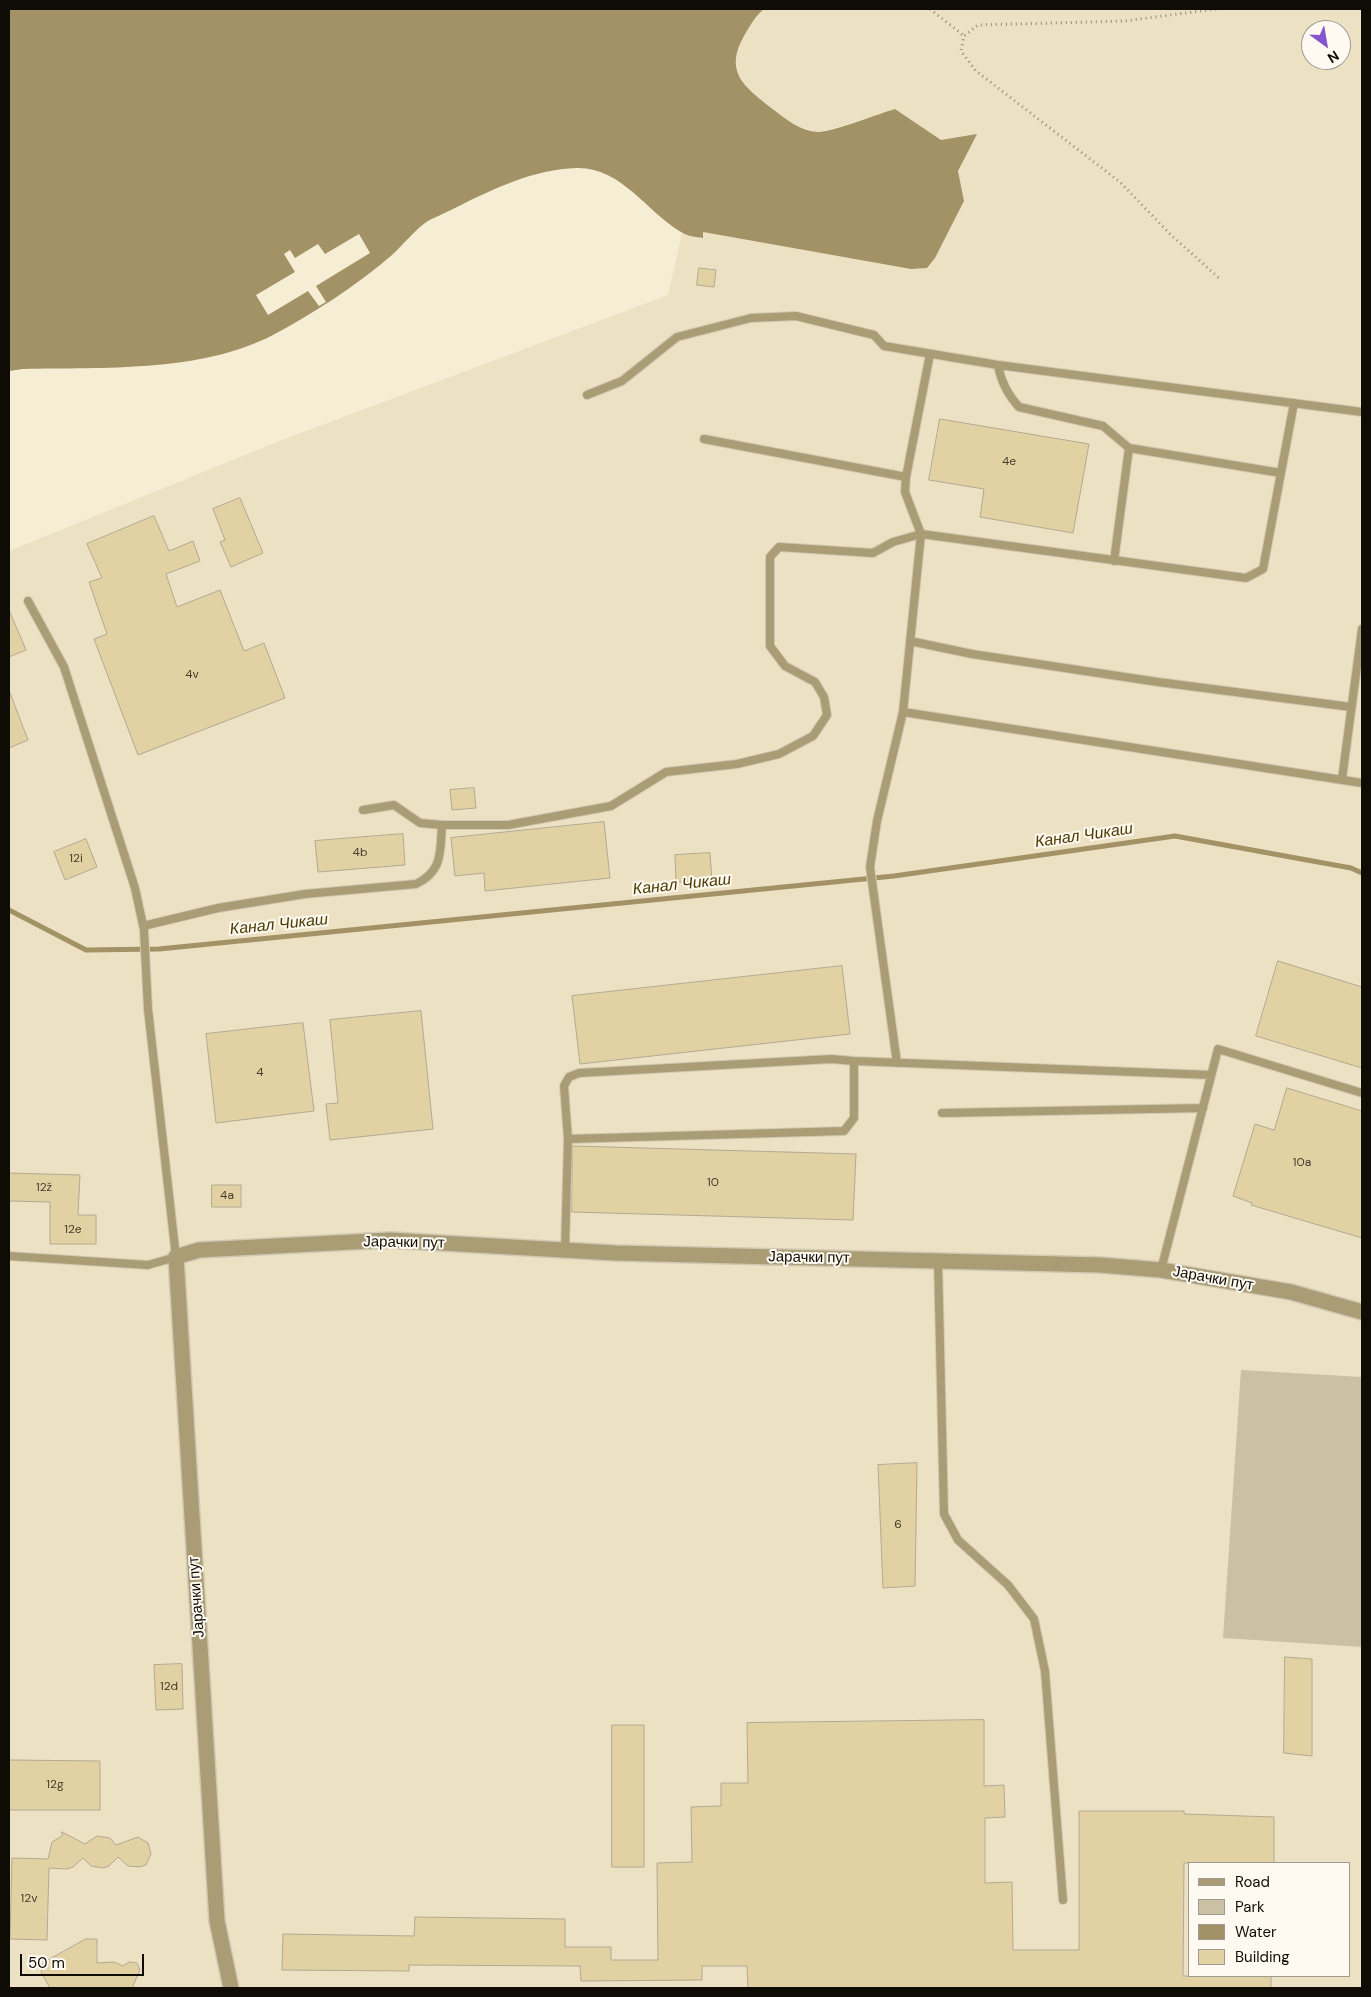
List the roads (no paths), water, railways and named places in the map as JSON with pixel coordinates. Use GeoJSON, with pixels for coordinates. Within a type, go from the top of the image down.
{"type":"FeatureCollection","features":[{"type":"Feature","properties":{"kind":"street","name":"Јарачки пут"},"geometry":{"type":"LineString","coordinates":[[231,1988],[217,1921],[176,1257],[199,1250],[390,1240],[565,1250],[1100,1265],[1161,1270],[1291,1292],[1362,1312]]}},
{"type":"Feature","properties":{"kind":"lane"},"geometry":{"type":"LineString","coordinates":[[587,396],[622,380],[677,337],[751,318],[796,316],[874,335],[884,346],[930,354],[998,365],[1362,412]]}},
{"type":"Feature","properties":{"kind":"lane"},"geometry":{"type":"LineString","coordinates":[[898,1063],[870,867],[878,821],[903,712],[921,534],[905,492],[906,477],[930,354]]}},
{"type":"Feature","properties":{"kind":"lane"},"geometry":{"type":"LineString","coordinates":[[998,365],[1001,380],[1019,407],[1103,426],[1129,448],[1281,473]]}},
{"type":"Feature","properties":{"kind":"lane"},"geometry":{"type":"LineString","coordinates":[[363,810],[394,805],[420,823],[442,825],[508,824],[610,806],[666,772],[737,764],[771,756],[814,736],[828,715],[824,697],[815,682],[785,666],[770,646],[770,557],[779,547],[873,553],[893,542],[921,534],[1246,578],[1263,569],[1294,402]]}},
{"type":"Feature","properties":{"kind":"lane"},"geometry":{"type":"LineString","coordinates":[[704,439],[906,477]]}},
{"type":"Feature","properties":{"kind":"lane"},"geometry":{"type":"LineString","coordinates":[[1114,561],[1129,448]]}},
{"type":"Feature","properties":{"kind":"lane"},"geometry":{"type":"LineString","coordinates":[[9,1256],[148,1265],[176,1257],[149,1014],[144,928],[135,888],[64,667],[28,601]]}},
{"type":"Feature","properties":{"kind":"lane"},"geometry":{"type":"LineString","coordinates":[[1342,779],[1351,707],[1360,659],[1362,630]]}},
{"type":"Feature","properties":{"kind":"lane"},"geometry":{"type":"LineString","coordinates":[[910,641],[972,654],[1158,682],[1351,707]]}},
{"type":"Feature","properties":{"kind":"lane"},"geometry":{"type":"LineString","coordinates":[[903,712],[1342,779],[1362,784]]}},
{"type":"Feature","properties":{"kind":"lane"},"geometry":{"type":"LineString","coordinates":[[144,928],[218,908],[305,894],[416,884],[429,878],[438,862],[442,825]]}},
{"type":"Feature","properties":{"kind":"lane"},"geometry":{"type":"LineString","coordinates":[[1161,1270],[1218,1049],[1362,1093]]}},
{"type":"Feature","properties":{"kind":"lane"},"geometry":{"type":"LineString","coordinates":[[565,1250],[568,1139],[564,1086],[569,1077],[579,1073],[831,1059],[1211,1074]]}},
{"type":"Feature","properties":{"kind":"lane"},"geometry":{"type":"LineString","coordinates":[[568,1139],[844,1130],[854,1118],[854,1061]]}},
{"type":"Feature","properties":{"kind":"lane"},"geometry":{"type":"LineString","coordinates":[[942,1113],[1203,1108]]}},
{"type":"Feature","properties":{"kind":"lane"},"geometry":{"type":"LineString","coordinates":[[938,1261],[944,1514],[958,1540],[1008,1585],[1034,1619],[1045,1671],[1063,1900]]}},
{"type":"Feature","properties":{"kind":"water"},"geometry":{"type":"Polygon","coordinates":[[[9,9],[764,9],[753,21],[738,49],[737,70],[747,87],[794,124],[805,130],[818,132],[844,126],[895,109],[941,140],[977,134],[958,171],[964,201],[935,258],[927,268],[911,269],[703,232],[703,238],[689,235],[681,232],[633,192],[607,175],[593,170],[561,169],[514,181],[425,223],[392,255],[334,298],[288,327],[245,347],[214,356],[151,366],[23,369],[9,371],[9,9]]]}},
{"type":"Feature","properties":{"kind":"waterway","name":"Канал Чикаш"},"geometry":{"type":"LineString","coordinates":[[9,910],[86,950],[159,949],[894,876],[1175,836],[1351,868],[1362,873]]}}]}
